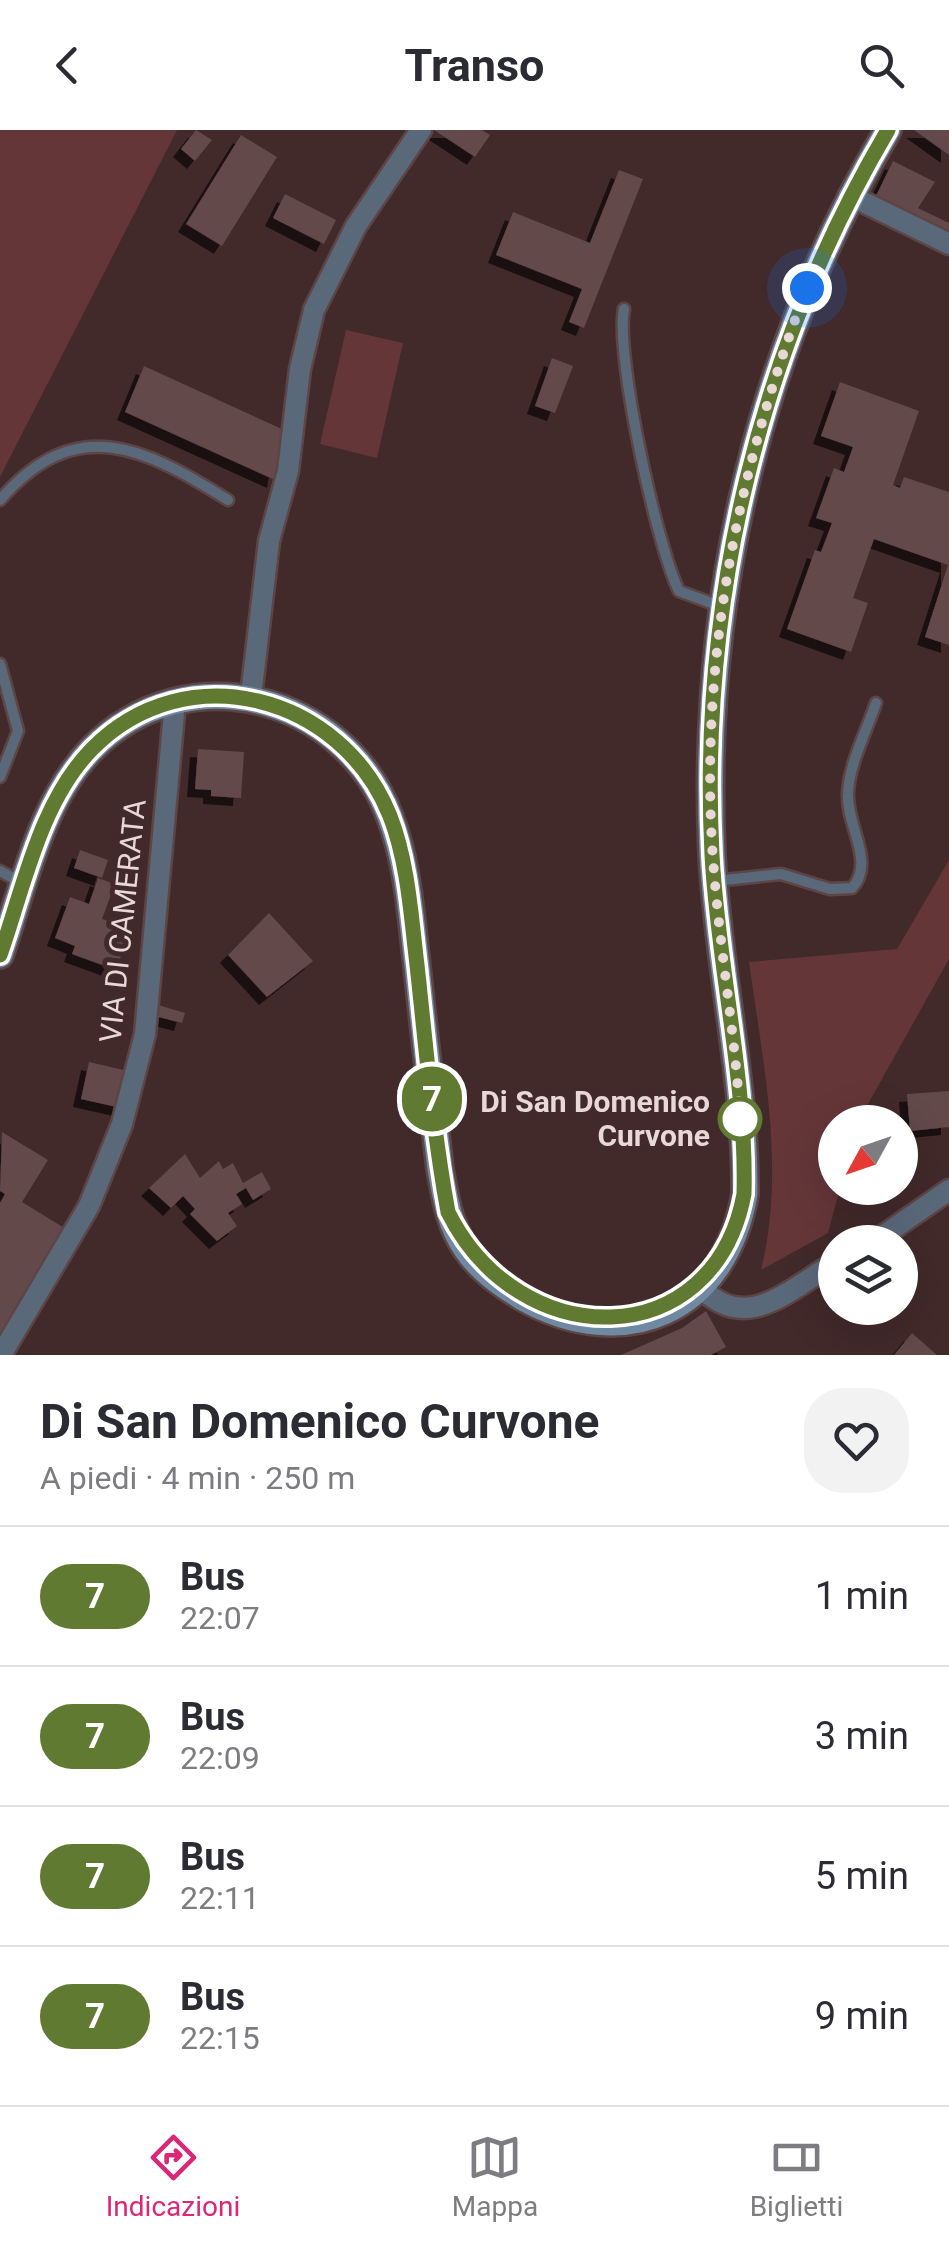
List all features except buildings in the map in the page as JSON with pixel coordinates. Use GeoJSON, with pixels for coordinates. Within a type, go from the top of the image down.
{"type":"FeatureCollection","features":[{"type":"Feature","properties":{"kind":"main road"},"geometry":{"type":"LineString","coordinates":[[0,955],[48,817],[93,748],[128,722],[176,702],[213,694],[252,696],[300,715],[331,736],[364,772],[390,816],[408,888],[448,1212],[465,1248],[490,1276],[566,1320],[613,1327],[650,1322],[673,1310],[700,1288],[729,1244],[744,1194],[715,881],[712,693],[722,607],[752,450],[784,348],[849,196],[888,130]]}},
{"type":"Feature","properties":{"kind":"street"},"geometry":{"type":"LineString","coordinates":[[252,696],[270,541],[288,471],[300,369],[314,310],[356,226],[421,130]]}},
{"type":"Feature","properties":{"kind":"street"},"geometry":{"type":"LineString","coordinates":[[849,196],[949,244]]}},
{"type":"Feature","properties":{"kind":"street","name":"VIA DI CAMERATA"},"geometry":{"type":"LineString","coordinates":[[0,1355],[90,1206],[122,1124],[145,1034],[176,702]]}},
{"type":"Feature","properties":{"kind":"street"},"geometry":{"type":"LineString","coordinates":[[899,1225],[949,1190]]}},
{"type":"Feature","properties":{"kind":"street"},"geometry":{"type":"LineString","coordinates":[[700,1288],[724,1308],[758,1308],[818,1273]]}},
{"type":"Feature","properties":{"kind":"lane"},"geometry":{"type":"LineString","coordinates":[[624,309],[623,360],[663,554],[679,591],[722,607]]}},
{"type":"Feature","properties":{"kind":"lane"},"geometry":{"type":"LineString","coordinates":[[0,500],[52,455],[76,446],[128,451],[178,468],[228,500]]}},
{"type":"Feature","properties":{"kind":"lane"},"geometry":{"type":"LineString","coordinates":[[0,664],[18,731],[0,777]]}},
{"type":"Feature","properties":{"kind":"lane"},"geometry":{"type":"LineString","coordinates":[[715,881],[782,874],[830,888],[852,888],[862,878],[864,864],[852,826],[848,791],[876,703]]}},
{"type":"Feature","properties":{"kind":"lane"},"geometry":{"type":"LineString","coordinates":[[0,871],[25,884]]}},
{"type":"Feature","properties":{"kind":"shaded area"},"geometry":{"type":"Polygon","coordinates":[[[0,130],[177,130],[0,477],[0,130]]]}},
{"type":"Feature","properties":{"kind":"shaded area"},"geometry":{"type":"Polygon","coordinates":[[[346,330],[403,343],[377,458],[320,444],[346,330]]]}},
{"type":"Feature","properties":{"kind":"shaded area"},"geometry":{"type":"Polygon","coordinates":[[[949,860],[949,959],[867,1105],[818,1105],[818,1205],[835,1205],[830,1225],[818,1225],[818,1239],[761,1270],[772,1193],[772,1154],[766,1078],[749,962],[897,949],[949,860]]]}},
{"type":"Feature","properties":{"kind":"bus line","name":"7"},"geometry":{"type":"LineString","coordinates":[[0,955],[48,817],[93,748],[128,722],[176,702],[213,694],[252,696],[300,715],[331,736],[364,772],[390,816],[408,888],[440,1169],[448,1212],[465,1248],[490,1276],[542,1310],[566,1320],[625,1327],[662,1317],[688,1300],[711,1274],[729,1244],[744,1194],[744,1148],[712,858],[710,787],[712,693],[733,536],[752,450],[795,318],[832,230],[888,130]]}},
{"type":"Feature","properties":{"kind":"place","name":"Di San Domenico Curvone"},"geometry":{"type":"Point","coordinates":[740,1119]}},
{"type":"Feature","properties":{"kind":"route"},"geometry":{"type":"LineString","coordinates":[[740,1119],[712,858],[712,693],[733,536],[752,450],[807,288]]}}]}
